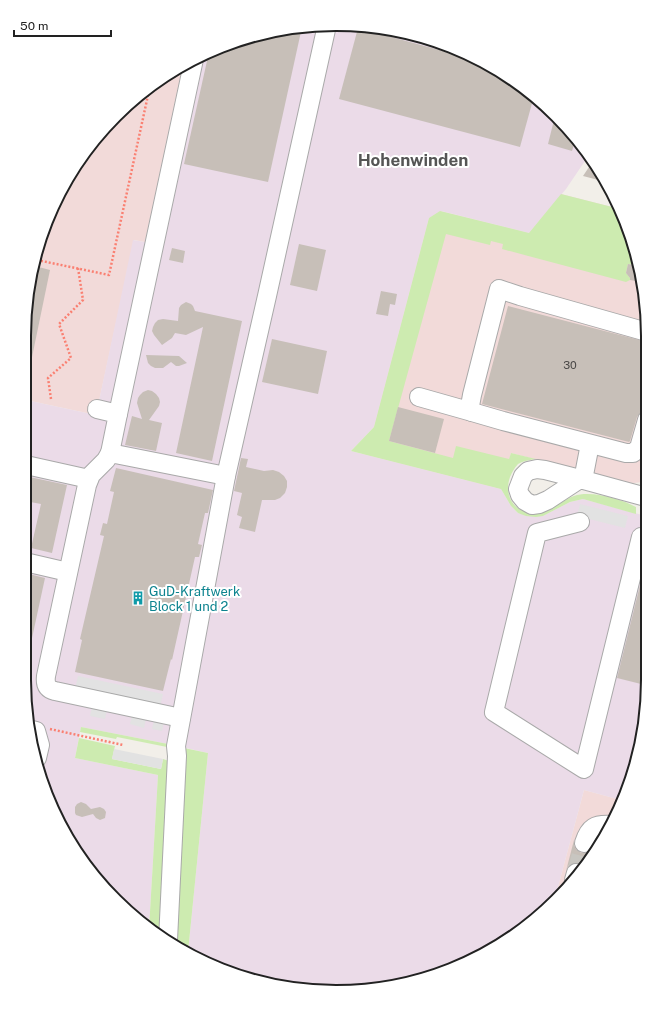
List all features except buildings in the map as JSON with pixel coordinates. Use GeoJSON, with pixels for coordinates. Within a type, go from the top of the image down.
{"type":"FeatureCollection","features":[{"type":"Feature","properties":{"kind":"street"},"geometry":{"type":"LineString","coordinates":[[168,935],[177,756],[176,746],[226,476],[326,32]]}},
{"type":"Feature","properties":{"kind":"street"},"geometry":{"type":"LineString","coordinates":[[181,718],[51,690],[47,687],[46,676],[85,490],[89,479],[95,470],[106,460],[110,453],[190,69]]}},
{"type":"Feature","properties":{"kind":"street"},"geometry":{"type":"LineString","coordinates":[[472,412],[470,406],[472,395],[498,289],[641,330]]}},
{"type":"Feature","properties":{"kind":"street"},"geometry":{"type":"LineString","coordinates":[[419,397],[510,423],[626,453],[633,453],[639,448],[641,441]]}},
{"type":"Feature","properties":{"kind":"street"},"geometry":{"type":"LineString","coordinates":[[97,409],[118,414]]}},
{"type":"Feature","properties":{"kind":"street"},"geometry":{"type":"LineString","coordinates":[[590,444],[581,479],[641,496]]}},
{"type":"Feature","properties":{"kind":"street"},"geometry":{"type":"LineString","coordinates":[[110,453],[226,476]]}},
{"type":"Feature","properties":{"kind":"street"},"geometry":{"type":"LineString","coordinates":[[31,466],[89,479]]}},
{"type":"Feature","properties":{"kind":"street"},"geometry":{"type":"LineString","coordinates":[[580,522],[537,533],[494,712],[584,769],[641,538]]}},
{"type":"Feature","properties":{"kind":"street"},"geometry":{"type":"LineString","coordinates":[[31,563],[68,572]]}},
{"type":"Feature","properties":{"kind":"street"},"geometry":{"type":"LineString","coordinates":[[37,738],[40,746],[39,750]]}},
{"type":"Feature","properties":{"kind":"street"},"geometry":{"type":"LineString","coordinates":[[584,843],[586,835],[590,830],[596,826],[604,825]]}},
{"type":"Feature","properties":{"kind":"path"},"geometry":{"type":"LineString","coordinates":[[40,260],[109,274],[148,96]]}},
{"type":"Feature","properties":{"kind":"path"},"geometry":{"type":"LineString","coordinates":[[51,399],[48,378],[71,358],[59,324],[83,300],[78,268]]}},
{"type":"Feature","properties":{"kind":"path"},"geometry":{"type":"LineString","coordinates":[[36,731],[44,728],[123,745]]}},
{"type":"Feature","properties":{"kind":"shaded area"},"geometry":{"type":"Polygon","coordinates":[[[316,32],[356,32],[415,41],[453,54],[471,62],[522,94],[552,120],[585,160],[566,189],[529,233],[441,211],[429,218],[374,427],[351,451],[501,489],[511,506],[518,513],[543,516],[570,502],[583,499],[641,515],[640,700],[631,759],[618,797],[617,799],[584,790],[557,890],[522,922],[505,934],[471,954],[453,962],[415,975],[396,979],[356,984],[316,984],[257,975],[219,962],[188,947],[208,753],[81,727],[75,758],[158,775],[149,922],[120,896],[94,866],[62,815],[54,797],[41,759],[32,700],[31,401],[96,415],[133,240],[145,242],[181,74],[201,62],[219,54],[257,41],[276,37],[316,32]]]}},
{"type":"Feature","properties":{"kind":"shaded area"},"geometry":{"type":"Polygon","coordinates":[[[181,74],[145,242],[134,240],[96,415],[31,401],[32,316],[41,257],[62,201],[94,150],[120,120],[150,94],[181,74]]]}},
{"type":"Feature","properties":{"kind":"shaded area"},"geometry":{"type":"Polygon","coordinates":[[[561,194],[613,207],[631,257],[638,296],[641,336],[641,482],[623,482],[511,453],[501,489],[363,454],[374,427],[429,218],[440,211],[529,233],[561,194]]]}},
{"type":"Feature","properties":{"kind":"shaded area"},"geometry":{"type":"Polygon","coordinates":[[[580,504],[628,516],[625,528],[577,516],[580,504]]]}},
{"type":"Feature","properties":{"kind":"shaded area"},"geometry":{"type":"Polygon","coordinates":[[[78,676],[163,694],[160,707],[167,708],[162,731],[152,729],[154,720],[146,719],[144,728],[130,724],[132,715],[107,710],[105,719],[90,716],[95,693],[75,689],[78,676]]]}},
{"type":"Feature","properties":{"kind":"shaded area"},"geometry":{"type":"Polygon","coordinates":[[[114,749],[163,759],[161,769],[112,759],[114,749]]]}},
{"type":"Feature","properties":{"kind":"shaded area"},"geometry":{"type":"Polygon","coordinates":[[[584,790],[617,799],[610,815],[590,849],[578,866],[557,890],[584,790]]]}},
{"type":"Feature","properties":{"kind":"green space"},"geometry":{"type":"Polygon","coordinates":[[[561,194],[613,207],[631,257],[633,265],[628,264],[626,273],[630,280],[626,282],[502,249],[503,244],[491,241],[490,245],[446,234],[389,441],[453,458],[456,446],[509,459],[511,453],[536,459],[524,461],[518,464],[510,477],[508,488],[510,498],[516,507],[526,512],[533,514],[545,512],[574,496],[589,494],[606,496],[630,504],[636,507],[636,514],[583,499],[570,502],[543,516],[526,516],[518,513],[511,506],[501,489],[351,451],[374,427],[429,218],[440,211],[529,233],[561,194]]]}},
{"type":"Feature","properties":{"kind":"green space"},"geometry":{"type":"Polygon","coordinates":[[[81,727],[168,744],[167,747],[117,737],[116,739],[80,732],[81,727]]]}},
{"type":"Feature","properties":{"kind":"green space"},"geometry":{"type":"Polygon","coordinates":[[[79,738],[115,746],[112,759],[161,769],[163,759],[169,761],[161,930],[149,922],[158,775],[75,758],[79,738]]]}},
{"type":"Feature","properties":{"kind":"green space"},"geometry":{"type":"Polygon","coordinates":[[[184,748],[208,753],[188,947],[174,939],[184,748]]]}},
{"type":"Feature","properties":{"kind":"tunnel"},"geometry":{"type":"LineString","coordinates":[[578,866],[584,843]]}},
{"type":"Feature","properties":{"kind":"place","name":"GuD-Kraftwerk Block 1 und 2"},"geometry":{"type":"Point","coordinates":[138,598]}},
{"type":"Feature","properties":{"kind":"district","name":"Hohenwinden"},"geometry":{"type":"Point","coordinates":[413,160]}}]}
